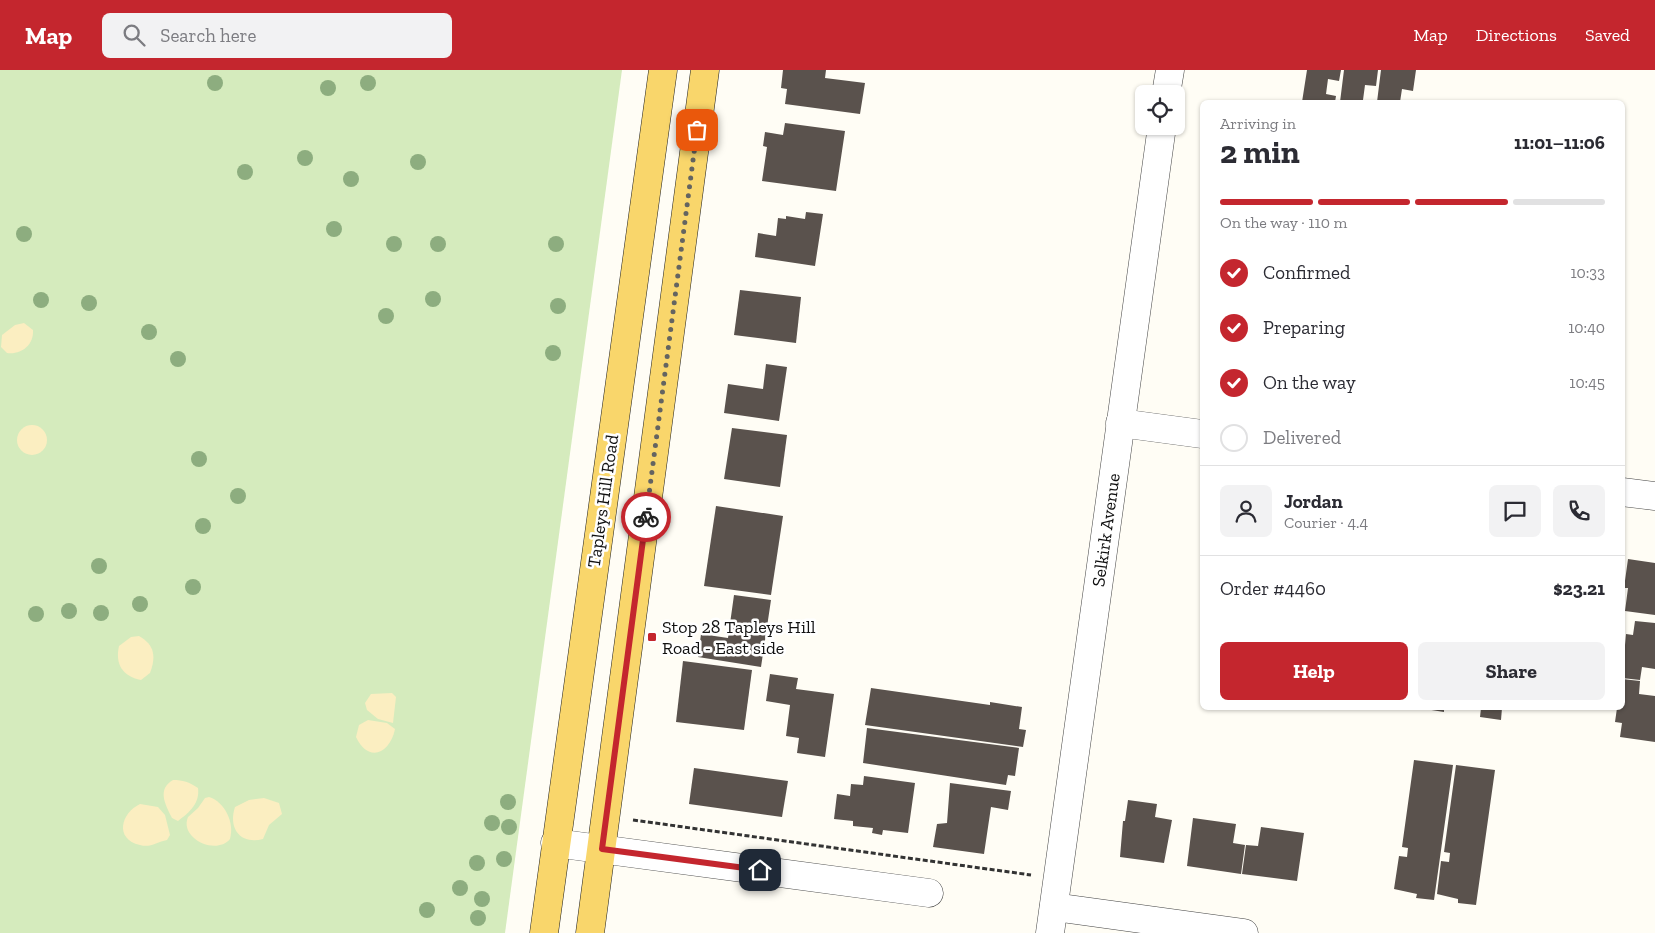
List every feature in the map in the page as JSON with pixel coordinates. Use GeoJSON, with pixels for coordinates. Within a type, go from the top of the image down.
{"type":"FeatureCollection","features":[{"type":"Feature","properties":{"kind":"main road","name":"Tapleys Hill Road"},"geometry":{"type":"LineString","coordinates":[[544,933],[663,70]]}},
{"type":"Feature","properties":{"kind":"main road"},"geometry":{"type":"LineString","coordinates":[[590,933],[705,70]]}},
{"type":"Feature","properties":{"kind":"street"},"geometry":{"type":"LineString","coordinates":[[1168,85],[1170,70]]}},
{"type":"Feature","properties":{"kind":"street","name":"Selkirk Avenue"},"geometry":{"type":"LineString","coordinates":[[1052,920],[1161,135]]}},
{"type":"Feature","properties":{"kind":"street"},"geometry":{"type":"LineString","coordinates":[[1120,422],[1200,434]]}},
{"type":"Feature","properties":{"kind":"street"},"geometry":{"type":"LineString","coordinates":[[1625,492],[1655,496]]}},
{"type":"Feature","properties":{"kind":"street"},"geometry":{"type":"LineString","coordinates":[[556,843],[929,892]]}},
{"type":"Feature","properties":{"kind":"street"},"geometry":{"type":"LineString","coordinates":[[1052,920],[1244,933]]}},
{"type":"Feature","properties":{"kind":"path"},"geometry":{"type":"LineString","coordinates":[[632,820],[1057,878]]}},
{"type":"Feature","properties":{"kind":"green space"},"geometry":{"type":"Polygon","coordinates":[[[0,70],[622,70],[505,933],[0,933],[0,70]]]}},
{"type":"Feature","properties":{"kind":"sand"},"geometry":{"type":"Polygon","coordinates":[[[24,323],[33,330],[29,344],[22,351],[7,353],[1,347],[2,335],[15,325],[24,323]]]}},
{"type":"Feature","properties":{"kind":"sand"},"geometry":{"type":"Polygon","coordinates":[[[32,425],[43,429],[47,440],[43,451],[32,455],[21,451],[17,440],[21,429],[32,425]]]}},
{"type":"Feature","properties":{"kind":"sand"},"geometry":{"type":"Polygon","coordinates":[[[139,636],[148,643],[153,652],[150,673],[141,680],[129,676],[121,668],[118,658],[119,646],[131,637],[139,636]]]}},
{"type":"Feature","properties":{"kind":"sand"},"geometry":{"type":"Polygon","coordinates":[[[392,693],[396,697],[393,723],[378,719],[367,710],[365,703],[371,694],[392,693]]]}},
{"type":"Feature","properties":{"kind":"sand"},"geometry":{"type":"Polygon","coordinates":[[[368,720],[387,723],[395,729],[388,744],[378,752],[366,750],[356,737],[359,725],[368,720]]]}},
{"type":"Feature","properties":{"kind":"sand"},"geometry":{"type":"Polygon","coordinates":[[[173,780],[180,780],[198,788],[196,803],[178,821],[172,818],[164,797],[165,788],[173,780]]]}},
{"type":"Feature","properties":{"kind":"sand"},"geometry":{"type":"Polygon","coordinates":[[[209,797],[220,803],[224,808],[231,826],[230,839],[224,844],[216,846],[208,845],[194,838],[189,832],[187,825],[188,817],[205,798],[209,797]]]}},
{"type":"Feature","properties":{"kind":"sand"},"geometry":{"type":"Polygon","coordinates":[[[264,798],[279,803],[282,814],[269,825],[263,839],[255,840],[242,837],[233,822],[235,807],[249,800],[264,798]]]}},
{"type":"Feature","properties":{"kind":"sand"},"geometry":{"type":"Polygon","coordinates":[[[140,804],[158,807],[165,815],[170,835],[167,840],[144,846],[132,842],[126,837],[123,826],[125,819],[133,808],[140,804]]]}},
{"type":"Feature","properties":{"kind":"building"},"geometry":{"type":"Polygon","coordinates":[[[783,70],[826,70],[825,78],[865,83],[860,114],[785,104],[787,89],[781,88],[783,70]]]}},
{"type":"Feature","properties":{"kind":"building"},"geometry":{"type":"Polygon","coordinates":[[[1307,70],[1341,70],[1339,81],[1328,79],[1326,94],[1336,96],[1335,100],[1302,100],[1307,70]]]}},
{"type":"Feature","properties":{"kind":"building"},"geometry":{"type":"Polygon","coordinates":[[[1344,70],[1378,70],[1376,86],[1365,85],[1363,100],[1340,100],[1344,70]]]}},
{"type":"Feature","properties":{"kind":"building"},"geometry":{"type":"Polygon","coordinates":[[[1381,70],[1416,70],[1413,91],[1402,89],[1400,100],[1377,100],[1381,70]]]}},
{"type":"Feature","properties":{"kind":"building"},"geometry":{"type":"Polygon","coordinates":[[[785,123],[845,131],[836,191],[762,181],[767,147],[763,146],[765,132],[783,135],[785,123]]]}},
{"type":"Feature","properties":{"kind":"building"},"geometry":{"type":"Polygon","coordinates":[[[806,212],[823,214],[815,266],[755,257],[758,233],[776,236],[778,218],[786,219],[786,216],[805,219],[806,212]]]}},
{"type":"Feature","properties":{"kind":"building"},"geometry":{"type":"Polygon","coordinates":[[[740,290],[801,297],[796,343],[734,335],[740,290]]]}},
{"type":"Feature","properties":{"kind":"building"},"geometry":{"type":"Polygon","coordinates":[[[766,364],[787,367],[779,421],[724,413],[728,384],[763,389],[766,364]]]}},
{"type":"Feature","properties":{"kind":"building"},"geometry":{"type":"Polygon","coordinates":[[[732,428],[787,435],[780,487],[724,479],[732,428]]]}},
{"type":"Feature","properties":{"kind":"building"},"geometry":{"type":"Polygon","coordinates":[[[716,506],[783,516],[771,595],[704,586],[716,506]]]}},
{"type":"Feature","properties":{"kind":"building"},"geometry":{"type":"Polygon","coordinates":[[[1628,559],[1655,563],[1655,615],[1625,611],[1628,588],[1625,588],[1628,559]]]}},
{"type":"Feature","properties":{"kind":"building"},"geometry":{"type":"Polygon","coordinates":[[[734,595],[771,600],[761,667],[698,657],[701,634],[728,638],[734,595]]]}},
{"type":"Feature","properties":{"kind":"building"},"geometry":{"type":"Polygon","coordinates":[[[1635,621],[1655,623],[1655,669],[1642,667],[1640,680],[1625,678],[1626,634],[1633,635],[1635,621]]]}},
{"type":"Feature","properties":{"kind":"building"},"geometry":{"type":"Polygon","coordinates":[[[683,661],[752,670],[744,730],[676,722],[683,661]]]}},
{"type":"Feature","properties":{"kind":"building"},"geometry":{"type":"Polygon","coordinates":[[[770,674],[798,678],[796,689],[834,694],[825,757],[797,753],[799,738],[786,736],[790,705],[766,701],[770,674]]]}},
{"type":"Feature","properties":{"kind":"building"},"geometry":{"type":"Polygon","coordinates":[[[1625,679],[1640,681],[1639,694],[1655,696],[1655,742],[1620,737],[1622,723],[1615,722],[1617,710],[1625,710],[1625,679]]]}},
{"type":"Feature","properties":{"kind":"building"},"geometry":{"type":"Polygon","coordinates":[[[871,688],[990,705],[990,702],[1022,707],[1019,729],[1026,730],[1023,747],[865,725],[871,688]]]}},
{"type":"Feature","properties":{"kind":"building"},"geometry":{"type":"Polygon","coordinates":[[[1481,710],[1502,710],[1501,720],[1480,717],[1481,710]]]}},
{"type":"Feature","properties":{"kind":"building"},"geometry":{"type":"Polygon","coordinates":[[[867,728],[1019,748],[1015,776],[1008,775],[1006,785],[863,763],[867,728]]]}},
{"type":"Feature","properties":{"kind":"building"},"geometry":{"type":"Polygon","coordinates":[[[1414,760],[1453,765],[1434,900],[1416,898],[1417,894],[1394,889],[1399,856],[1407,857],[1408,848],[1402,847],[1414,760]]]}},
{"type":"Feature","properties":{"kind":"building"},"geometry":{"type":"Polygon","coordinates":[[[1456,765],[1495,770],[1476,905],[1458,903],[1458,899],[1437,894],[1441,861],[1449,862],[1450,853],[1444,852],[1456,765]]]}},
{"type":"Feature","properties":{"kind":"building"},"geometry":{"type":"Polygon","coordinates":[[[694,768],[788,781],[782,817],[689,804],[694,768]]]}},
{"type":"Feature","properties":{"kind":"building"},"geometry":{"type":"Polygon","coordinates":[[[864,776],[915,783],[908,833],[883,830],[882,835],[872,833],[873,828],[853,826],[853,821],[834,819],[837,794],[850,796],[851,784],[863,785],[864,776]]]}},
{"type":"Feature","properties":{"kind":"building"},"geometry":{"type":"Polygon","coordinates":[[[950,783],[1011,791],[1008,810],[991,807],[984,854],[933,847],[937,824],[947,823],[950,783]]]}},
{"type":"Feature","properties":{"kind":"building"},"geometry":{"type":"Polygon","coordinates":[[[1128,800],[1157,804],[1155,817],[1172,820],[1164,863],[1120,857],[1123,821],[1125,821],[1128,800]]]}},
{"type":"Feature","properties":{"kind":"building"},"geometry":{"type":"Polygon","coordinates":[[[1193,818],[1236,824],[1233,843],[1245,845],[1241,874],[1187,866],[1193,818]]]}},
{"type":"Feature","properties":{"kind":"building"},"geometry":{"type":"Polygon","coordinates":[[[1261,827],[1304,833],[1297,881],[1242,874],[1246,845],[1258,846],[1261,827]]]}},
{"type":"Feature","properties":{"kind":"way so far"},"geometry":{"type":"LineString","coordinates":[[646,517],[697,130]]}},
{"type":"Feature","properties":{"kind":"place","name":"Stop 28 Tapleys Hill Road - East side"},"geometry":{"type":"Point","coordinates":[652,637]}},
{"type":"Feature","properties":{"kind":"route"},"geometry":{"type":"LineString","coordinates":[[646,517],[602,849],[760,870]]}}]}
